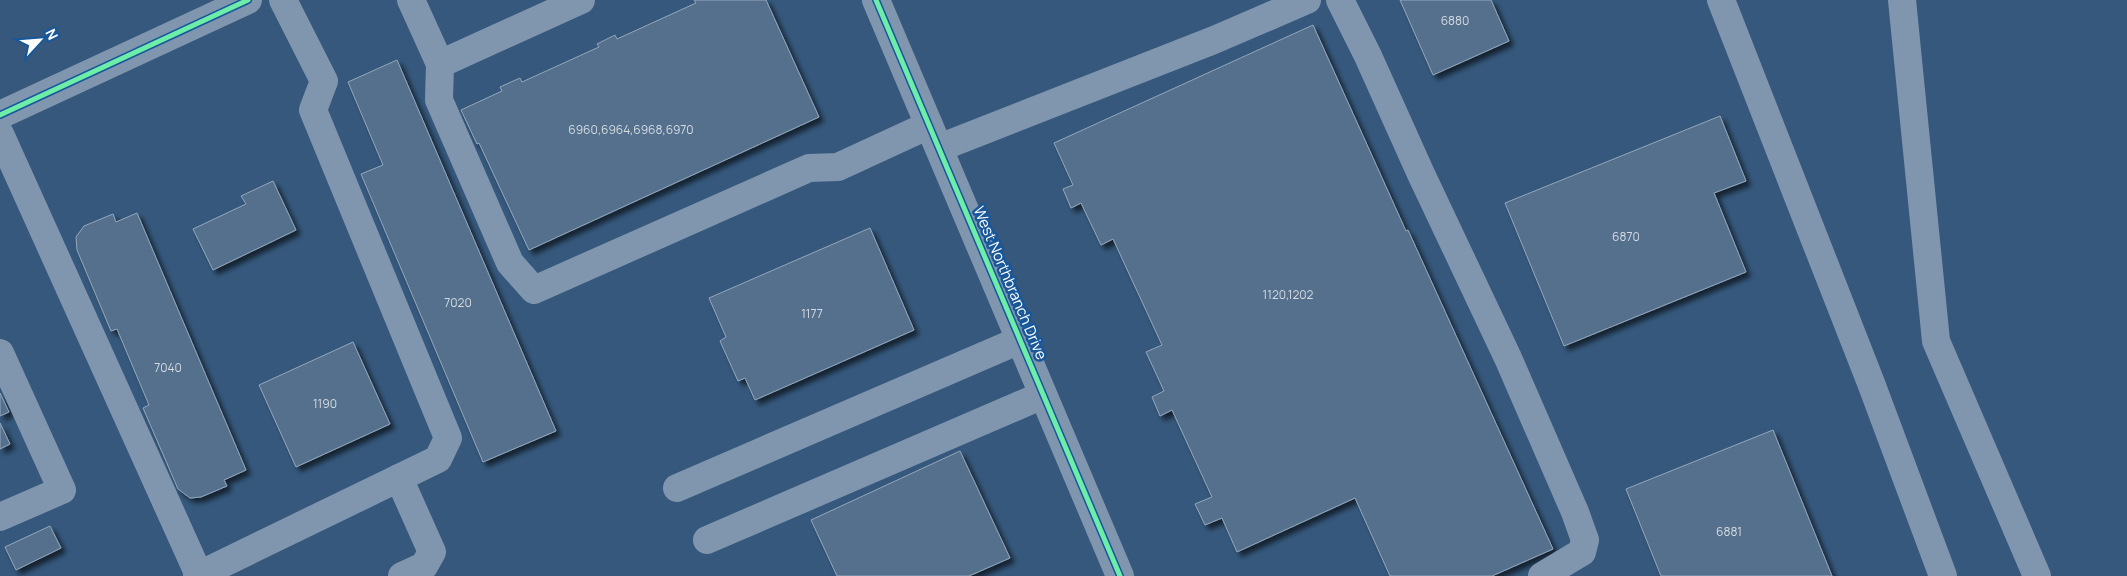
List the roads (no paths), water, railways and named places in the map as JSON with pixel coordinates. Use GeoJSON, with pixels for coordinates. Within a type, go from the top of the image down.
{"type":"FeatureCollection","features":[{"type":"Feature","properties":{"kind":"street"},"geometry":{"type":"LineString","coordinates":[[0,115],[248,0]]}},
{"type":"Feature","properties":{"kind":"street"},"geometry":{"type":"LineString","coordinates":[[0,134],[198,576],[230,569],[438,459],[448,438],[312,110],[324,82],[283,0]]}},
{"type":"Feature","properties":{"kind":"street"},"geometry":{"type":"LineString","coordinates":[[411,0],[440,64],[439,100],[510,263],[534,290],[809,168],[838,167],[934,137],[1214,40],[1307,0]]}},
{"type":"Feature","properties":{"kind":"street"},"geometry":{"type":"LineString","coordinates":[[440,64],[581,0]]}},
{"type":"Feature","properties":{"kind":"street","name":"West Northbranch Drive"},"geometry":{"type":"LineString","coordinates":[[876,0],[1120,576]]}},
{"type":"Feature","properties":{"kind":"street"},"geometry":{"type":"LineString","coordinates":[[1340,0],[1368,56],[1421,174],[1508,358],[1585,540],[1582,552],[1542,576]]}},
{"type":"Feature","properties":{"kind":"street"},"geometry":{"type":"LineString","coordinates":[[1721,0],[1871,383],[1943,576]]}},
{"type":"Feature","properties":{"kind":"street"},"geometry":{"type":"LineString","coordinates":[[1902,0],[1936,342],[2037,576]]}},
{"type":"Feature","properties":{"kind":"street"},"geometry":{"type":"LineString","coordinates":[[677,488],[1020,340]]}},
{"type":"Feature","properties":{"kind":"street"},"geometry":{"type":"LineString","coordinates":[[0,354],[62,490],[0,517]]}},
{"type":"Feature","properties":{"kind":"street"},"geometry":{"type":"LineString","coordinates":[[707,540],[1044,395]]}},
{"type":"Feature","properties":{"kind":"street"},"geometry":{"type":"LineString","coordinates":[[399,478],[432,552],[424,566],[402,576]]}}]}
